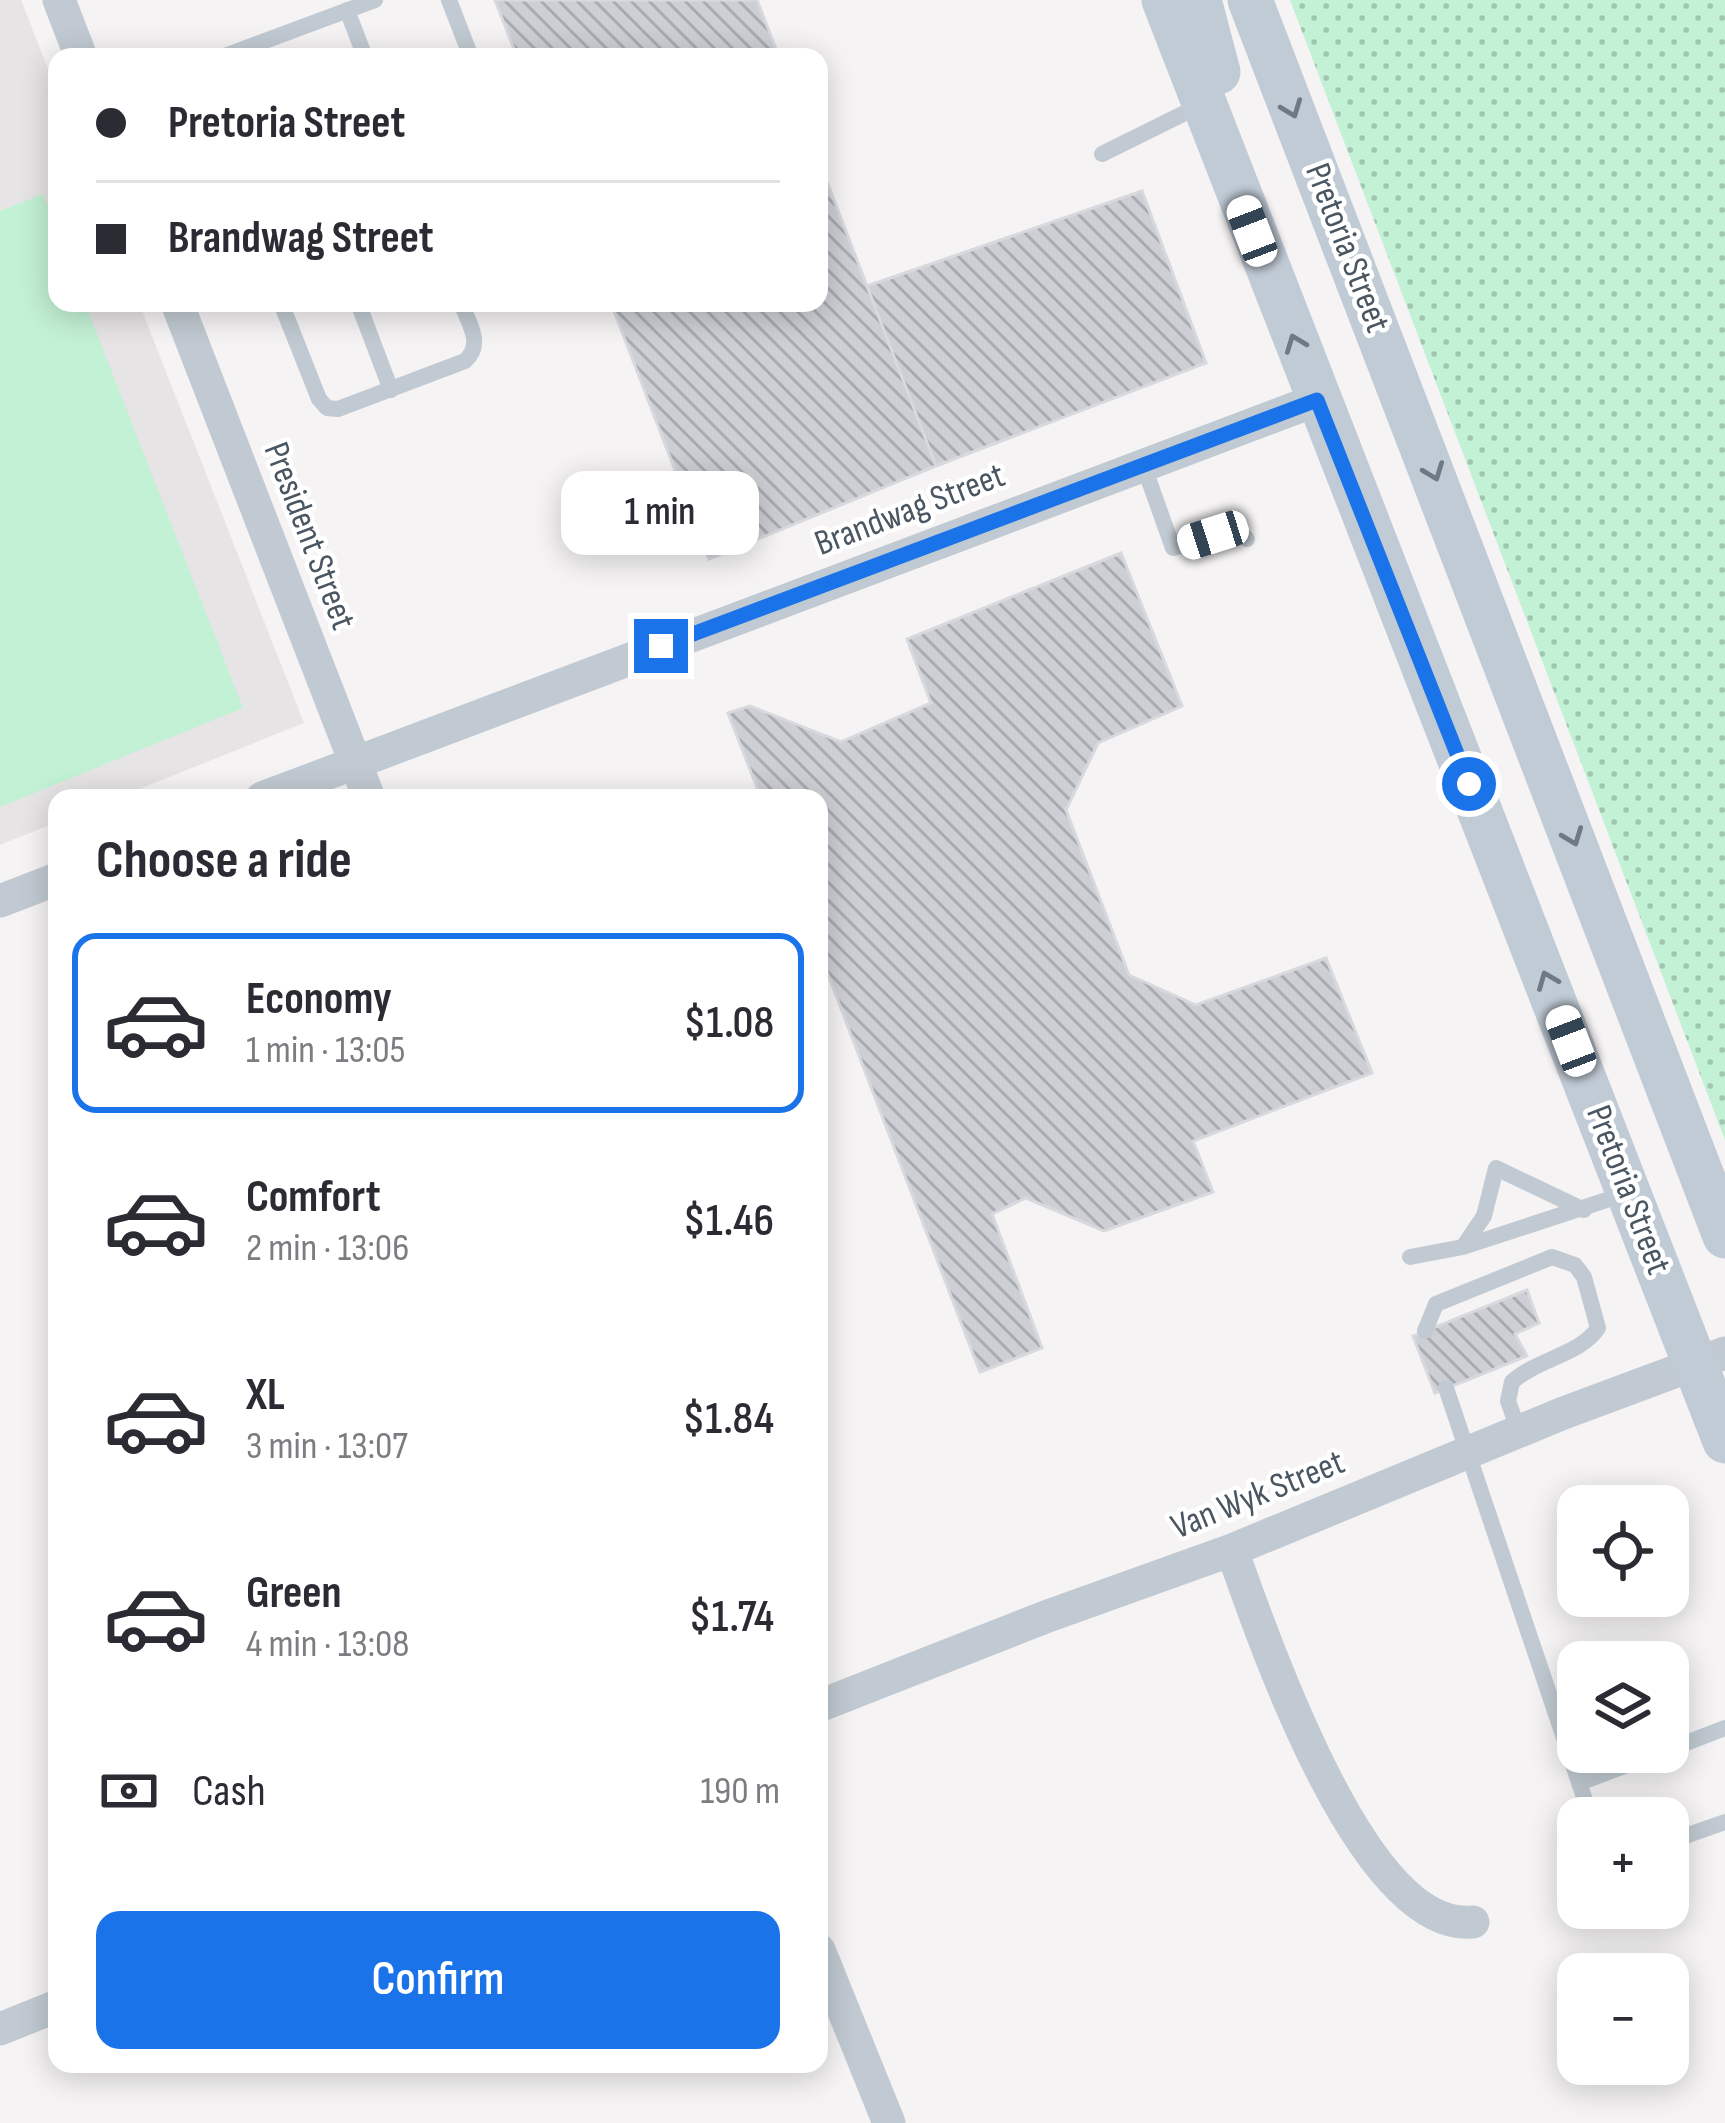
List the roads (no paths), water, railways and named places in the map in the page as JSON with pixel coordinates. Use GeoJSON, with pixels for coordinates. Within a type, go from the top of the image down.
{"type":"FeatureCollection","features":[{"type":"Feature","properties":{"kind":"main road","name":"Pretoria Street"},"geometry":{"type":"LineString","coordinates":[[1164,0],[1628,1192],[1710,1358],[1725,1441]]}},
{"type":"Feature","properties":{"kind":"main road"},"geometry":{"type":"LineString","coordinates":[[1199,0],[1218,74],[1216,87],[1204,104]]}},
{"type":"Feature","properties":{"kind":"main road","name":"Pretoria Street"},"geometry":{"type":"LineString","coordinates":[[1250,0],[1725,1236]]}},
{"type":"Feature","properties":{"kind":"street"},"geometry":{"type":"LineString","coordinates":[[59,0],[78,48]]}},
{"type":"Feature","properties":{"kind":"street","name":"President Street"},"geometry":{"type":"LineString","coordinates":[[180,312],[366,789]]}},
{"type":"Feature","properties":{"kind":"street","name":"Brandwag Street"},"geometry":{"type":"LineString","coordinates":[[285,789],[1317,400]]}},
{"type":"Feature","properties":{"kind":"street"},"geometry":{"type":"LineString","coordinates":[[0,901],[48,882]]}},
{"type":"Feature","properties":{"kind":"street","name":"Van Wyk Street"},"geometry":{"type":"LineString","coordinates":[[828,1702],[1232,1550],[1710,1358]]}},
{"type":"Feature","properties":{"kind":"street"},"geometry":{"type":"LineString","coordinates":[[1232,1550],[1317,1767],[1365,1844],[1403,1893],[1441,1921],[1473,1922]]}},
{"type":"Feature","properties":{"kind":"street"},"geometry":{"type":"LineString","coordinates":[[828,1972],[889,2123]]}},
{"type":"Feature","properties":{"kind":"street"},"geometry":{"type":"LineString","coordinates":[[0,2029],[48,2010]]}},
{"type":"Feature","properties":{"kind":"lane"},"geometry":{"type":"LineString","coordinates":[[266,48],[376,0]]}},
{"type":"Feature","properties":{"kind":"lane"},"geometry":{"type":"LineString","coordinates":[[449,0],[468,48]]}},
{"type":"Feature","properties":{"kind":"lane"},"geometry":{"type":"LineString","coordinates":[[347,10],[362,48]]}},
{"type":"Feature","properties":{"kind":"lane"},"geometry":{"type":"LineString","coordinates":[[1102,154],[1204,104]]}},
{"type":"Feature","properties":{"kind":"lane"},"geometry":{"type":"LineString","coordinates":[[285,312],[319,399],[327,408],[338,409],[465,361],[476,343],[464,312]]}},
{"type":"Feature","properties":{"kind":"lane"},"geometry":{"type":"LineString","coordinates":[[361,312],[391,390]]}},
{"type":"Feature","properties":{"kind":"lane"},"geometry":{"type":"LineString","coordinates":[[1143,463],[1173,548],[1235,531],[1247,539]]}},
{"type":"Feature","properties":{"kind":"lane"},"geometry":{"type":"LineString","coordinates":[[1463,1247],[1484,1216],[1496,1168],[1583,1210]]}},
{"type":"Feature","properties":{"kind":"lane"},"geometry":{"type":"LineString","coordinates":[[1410,1257],[1463,1247],[1628,1192]]}},
{"type":"Feature","properties":{"kind":"lane"},"geometry":{"type":"LineString","coordinates":[[1425,1330],[1436,1304],[1476,1285],[1552,1257],[1575,1264],[1584,1277],[1598,1328],[1586,1342],[1537,1364],[1513,1382],[1508,1401],[1519,1432]]}},
{"type":"Feature","properties":{"kind":"lane"},"geometry":{"type":"LineString","coordinates":[[1446,1388],[1584,1797]]}},
{"type":"Feature","properties":{"kind":"lane"},"geometry":{"type":"LineString","coordinates":[[1689,1742],[1725,1728]]}},
{"type":"Feature","properties":{"kind":"lane"},"geometry":{"type":"LineString","coordinates":[[1579,1783],[1606,1773]]}},
{"type":"Feature","properties":{"kind":"lane"},"geometry":{"type":"LineString","coordinates":[[1689,1835],[1725,1822]]}}]}
